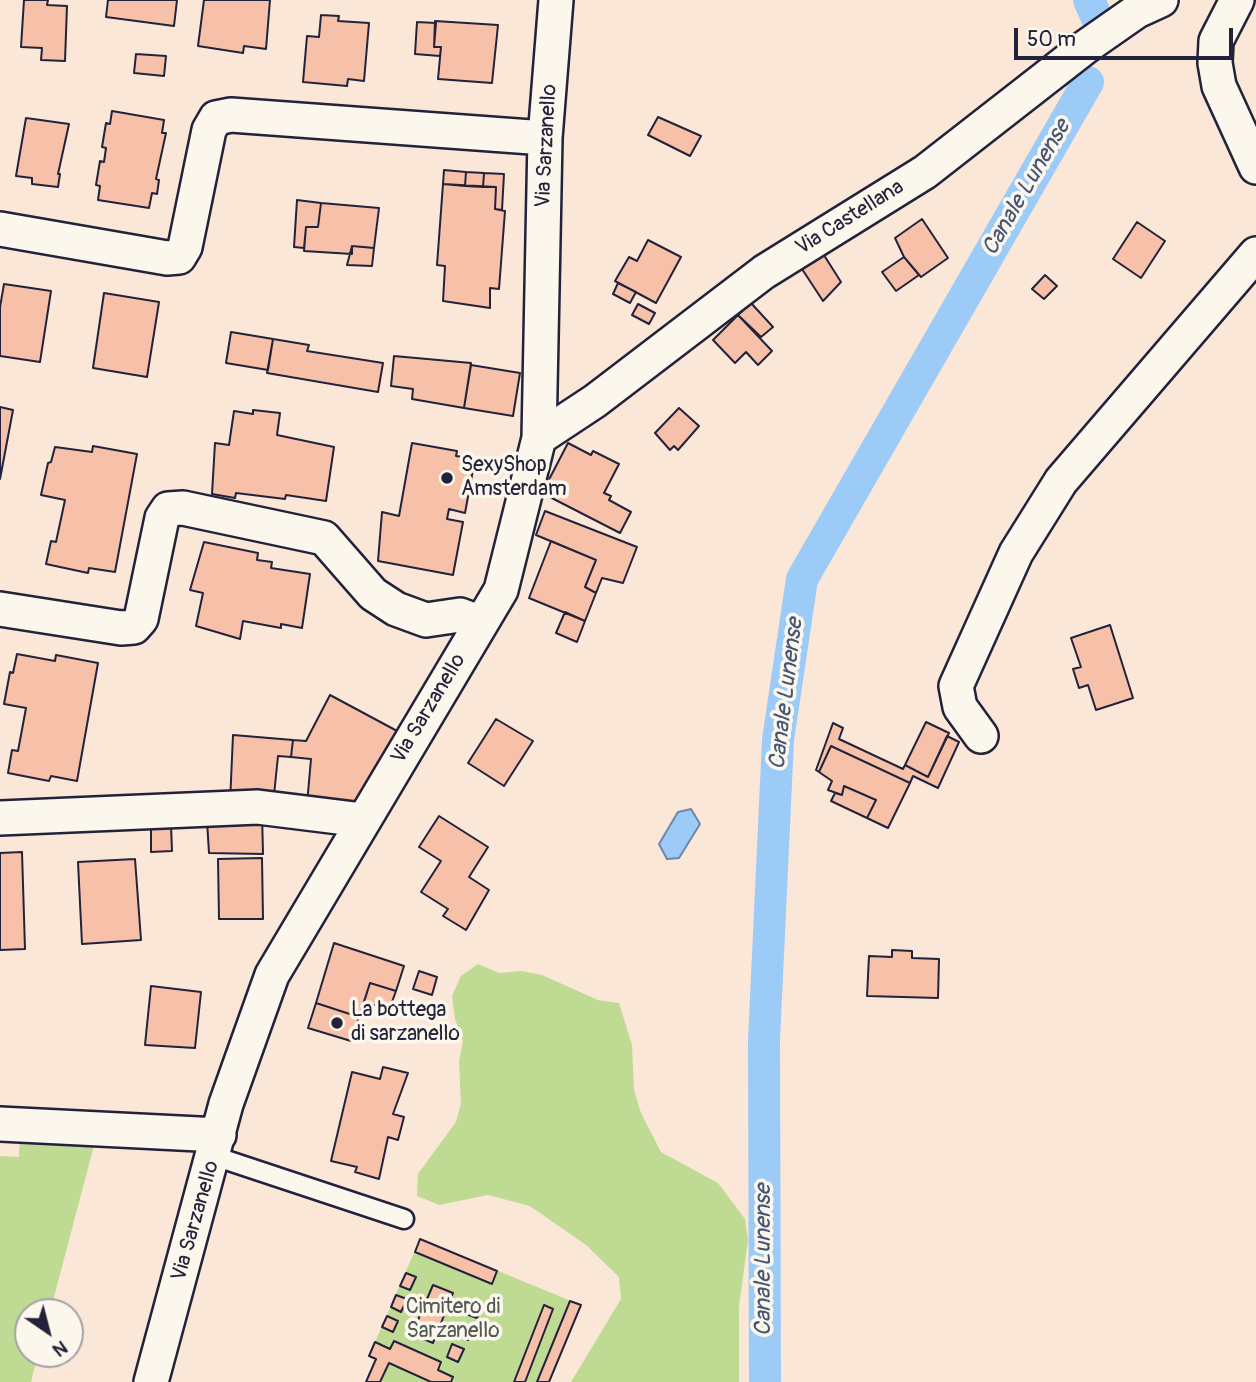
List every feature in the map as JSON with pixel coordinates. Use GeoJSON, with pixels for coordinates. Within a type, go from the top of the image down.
{"type":"FeatureCollection","features":[{"type":"Feature","properties":{"kind":"street","name":"Via Sarzanello"},"geometry":{"type":"LineString","coordinates":[[151,1382],[226,1104],[272,975],[501,590],[539,438],[545,138],[556,0]]}},
{"type":"Feature","properties":{"kind":"street","name":"Via Castellana"},"geometry":{"type":"LineString","coordinates":[[539,438],[595,401],[764,272],[925,172],[1084,48],[1137,11],[1161,0]]}},
{"type":"Feature","properties":{"kind":"street"},"geometry":{"type":"LineString","coordinates":[[1237,0],[1216,41],[1215,64],[1219,86],[1256,167]]}},
{"type":"Feature","properties":{"kind":"street"},"geometry":{"type":"LineString","coordinates":[[0,229],[167,258],[179,257],[185,247],[209,130],[216,118],[231,115],[545,138]]}},
{"type":"Feature","properties":{"kind":"street"},"geometry":{"type":"LineString","coordinates":[[981,736],[960,706],[956,686],[1016,553],[1061,481],[1256,254]]}},
{"type":"Feature","properties":{"kind":"street"},"geometry":{"type":"LineString","coordinates":[[0,609],[121,628],[134,627],[141,619],[162,518],[168,509],[183,508],[324,538],[373,594],[396,609],[426,620],[460,615],[481,623]]}},
{"type":"Feature","properties":{"kind":"street"},"geometry":{"type":"LineString","coordinates":[[0,818],[258,807],[363,820]]}},
{"type":"Feature","properties":{"kind":"street"},"geometry":{"type":"LineString","coordinates":[[0,1124],[216,1146]]}},
{"type":"Feature","properties":{"kind":"lane"},"geometry":{"type":"LineString","coordinates":[[216,1146],[404,1219]]}},
{"type":"Feature","properties":{"kind":"green space"},"geometry":{"type":"Polygon","coordinates":[[[478,964],[499,973],[521,971],[542,975],[598,1000],[619,1003],[632,1045],[634,1090],[641,1113],[661,1152],[718,1183],[745,1219],[748,1240],[739,1306],[739,1382],[571,1382],[621,1299],[619,1277],[586,1245],[530,1206],[488,1195],[439,1205],[417,1196],[418,1174],[456,1122],[461,1103],[459,1061],[463,1041],[455,1019],[452,996],[461,976],[478,964]]]}},
{"type":"Feature","properties":{"kind":"green space"},"geometry":{"type":"Polygon","coordinates":[[[20,1133],[96,1138],[54,1298],[14,1298],[14,1368],[34,1368],[31,1382],[0,1382],[0,1156],[19,1157],[20,1133]]]}},
{"type":"Feature","properties":{"kind":"green space","name":"Cimitero di Sarzanello"},"geometry":{"type":"Polygon","coordinates":[[[420,1239],[581,1305],[549,1382],[366,1382],[376,1360],[369,1356],[420,1239]]]}},
{"type":"Feature","properties":{"kind":"water"},"geometry":{"type":"Polygon","coordinates":[[[691,809],[700,824],[679,858],[667,859],[659,844],[678,812],[691,809]]]}},
{"type":"Feature","properties":{"kind":"building"},"geometry":{"type":"Polygon","coordinates":[[[24,0],[48,0],[47,5],[67,6],[65,61],[41,60],[42,48],[21,47],[24,0]]]}},
{"type":"Feature","properties":{"kind":"building"},"geometry":{"type":"Polygon","coordinates":[[[108,0],[177,0],[174,26],[106,17],[108,0]]]}},
{"type":"Feature","properties":{"kind":"building"},"geometry":{"type":"Polygon","coordinates":[[[204,0],[270,0],[266,49],[244,46],[243,53],[198,46],[204,0]]]}},
{"type":"Feature","properties":{"kind":"building"},"geometry":{"type":"Polygon","coordinates":[[[321,15],[339,16],[338,21],[369,23],[364,81],[348,79],[347,86],[303,82],[307,36],[319,37],[321,15]]]}},
{"type":"Feature","properties":{"kind":"building"},"geometry":{"type":"Polygon","coordinates":[[[435,21],[498,25],[492,83],[438,79],[441,47],[434,47],[435,21]]]}},
{"type":"Feature","properties":{"kind":"building"},"geometry":{"type":"Polygon","coordinates":[[[417,22],[436,23],[434,47],[441,47],[440,56],[415,54],[417,22]]]}},
{"type":"Feature","properties":{"kind":"building"},"geometry":{"type":"Polygon","coordinates":[[[136,54],[166,56],[164,76],[134,73],[136,54]]]}},
{"type":"Feature","properties":{"kind":"building"},"geometry":{"type":"Polygon","coordinates":[[[112,111],[164,120],[162,133],[166,133],[156,179],[159,180],[157,194],[152,193],[149,208],[98,200],[100,186],[96,185],[100,161],[104,162],[106,148],[102,147],[106,123],[110,124],[112,111]]]}},
{"type":"Feature","properties":{"kind":"building"},"geometry":{"type":"Polygon","coordinates":[[[658,117],[701,136],[690,156],[648,135],[658,117]]]}},
{"type":"Feature","properties":{"kind":"building"},"geometry":{"type":"Polygon","coordinates":[[[26,118],[69,124],[58,174],[58,187],[32,184],[32,178],[16,176],[26,118]]]}},
{"type":"Feature","properties":{"kind":"building"},"geometry":{"type":"Polygon","coordinates":[[[444,170],[466,172],[465,186],[443,184],[444,170]]]}},
{"type":"Feature","properties":{"kind":"building"},"geometry":{"type":"Polygon","coordinates":[[[466,172],[484,173],[483,187],[465,186],[466,172]]]}},
{"type":"Feature","properties":{"kind":"building"},"geometry":{"type":"Polygon","coordinates":[[[484,173],[504,174],[502,210],[495,209],[496,187],[483,187],[484,173]]]}},
{"type":"Feature","properties":{"kind":"building"},"geometry":{"type":"Polygon","coordinates":[[[443,184],[496,187],[495,209],[505,211],[499,289],[490,288],[490,308],[443,301],[445,266],[437,265],[443,184]]]}},
{"type":"Feature","properties":{"kind":"building"},"geometry":{"type":"Polygon","coordinates":[[[297,200],[321,203],[318,227],[306,227],[304,248],[294,247],[297,200]]]}},
{"type":"Feature","properties":{"kind":"building"},"geometry":{"type":"Polygon","coordinates":[[[321,203],[379,208],[374,248],[352,246],[352,254],[304,251],[306,227],[318,227],[321,203]]]}},
{"type":"Feature","properties":{"kind":"building"},"geometry":{"type":"Polygon","coordinates":[[[922,219],[948,258],[921,277],[904,257],[895,238],[922,219]]]}},
{"type":"Feature","properties":{"kind":"building"},"geometry":{"type":"Polygon","coordinates":[[[1137,222],[1165,241],[1141,278],[1113,259],[1137,222]]]}},
{"type":"Feature","properties":{"kind":"building"},"geometry":{"type":"Polygon","coordinates":[[[648,240],[681,257],[656,303],[615,281],[629,257],[637,261],[648,240]]]}},
{"type":"Feature","properties":{"kind":"building"},"geometry":{"type":"Polygon","coordinates":[[[352,246],[374,248],[372,266],[347,265],[352,246]]]}},
{"type":"Feature","properties":{"kind":"building"},"geometry":{"type":"Polygon","coordinates":[[[822,252],[841,282],[823,301],[800,266],[822,252]]]}},
{"type":"Feature","properties":{"kind":"building"},"geometry":{"type":"Polygon","coordinates":[[[904,257],[919,275],[896,291],[882,272],[904,257]]]}},
{"type":"Feature","properties":{"kind":"building"},"geometry":{"type":"Polygon","coordinates":[[[1045,275],[1057,286],[1044,299],[1032,289],[1045,275]]]}},
{"type":"Feature","properties":{"kind":"building"},"geometry":{"type":"Polygon","coordinates":[[[618,283],[636,292],[630,303],[613,294],[618,283]]]}},
{"type":"Feature","properties":{"kind":"building"},"geometry":{"type":"Polygon","coordinates":[[[4,284],[51,291],[40,362],[0,356],[0,307],[4,284]]]}},
{"type":"Feature","properties":{"kind":"building"},"geometry":{"type":"Polygon","coordinates":[[[104,293],[159,302],[147,377],[93,368],[104,293]]]}},
{"type":"Feature","properties":{"kind":"building"},"geometry":{"type":"Polygon","coordinates":[[[751,303],[773,327],[761,337],[738,315],[751,303]]]}},
{"type":"Feature","properties":{"kind":"building"},"geometry":{"type":"Polygon","coordinates":[[[638,304],[655,313],[649,324],[632,315],[638,304]]]}},
{"type":"Feature","properties":{"kind":"building"},"geometry":{"type":"Polygon","coordinates":[[[738,315],[772,351],[758,365],[746,352],[735,363],[713,340],[738,315]]]}},
{"type":"Feature","properties":{"kind":"building"},"geometry":{"type":"Polygon","coordinates":[[[231,332],[273,339],[268,370],[226,363],[231,332]]]}},
{"type":"Feature","properties":{"kind":"building"},"geometry":{"type":"Polygon","coordinates":[[[273,339],[309,345],[307,351],[383,363],[378,392],[267,373],[273,339]]]}},
{"type":"Feature","properties":{"kind":"building"},"geometry":{"type":"Polygon","coordinates":[[[394,356],[471,363],[464,408],[412,399],[413,389],[391,386],[394,356]]]}},
{"type":"Feature","properties":{"kind":"building"},"geometry":{"type":"Polygon","coordinates":[[[471,365],[520,373],[513,416],[464,408],[471,365]]]}},
{"type":"Feature","properties":{"kind":"building"},"geometry":{"type":"Polygon","coordinates":[[[0,407],[13,410],[0,479],[0,407]]]}},
{"type":"Feature","properties":{"kind":"building"},"geometry":{"type":"Polygon","coordinates":[[[679,408],[699,426],[678,450],[674,446],[670,450],[655,433],[679,408]]]}},
{"type":"Feature","properties":{"kind":"building"},"geometry":{"type":"Polygon","coordinates":[[[253,410],[280,413],[277,435],[334,447],[326,501],[286,495],[285,499],[236,493],[235,498],[212,494],[215,443],[229,445],[234,411],[253,414],[253,410]]]}},
{"type":"Feature","properties":{"kind":"building"},"geometry":{"type":"Polygon","coordinates":[[[412,443],[457,451],[456,456],[475,459],[465,513],[449,509],[447,519],[463,522],[453,575],[378,561],[382,512],[399,516],[412,443]]]}},
{"type":"Feature","properties":{"kind":"building"},"geometry":{"type":"Polygon","coordinates":[[[568,443],[591,455],[593,451],[619,464],[604,493],[611,496],[609,500],[631,512],[620,533],[542,493],[568,443]]]}},
{"type":"Feature","properties":{"kind":"building"},"geometry":{"type":"Polygon","coordinates":[[[93,446],[137,454],[115,572],[89,568],[88,573],[46,564],[51,541],[56,542],[65,500],[41,495],[48,463],[51,462],[55,447],[92,452],[93,446]]]}},
{"type":"Feature","properties":{"kind":"building"},"geometry":{"type":"Polygon","coordinates":[[[545,511],[637,547],[623,583],[602,578],[596,593],[585,587],[596,560],[536,535],[545,511]]]}},
{"type":"Feature","properties":{"kind":"building"},"geometry":{"type":"Polygon","coordinates":[[[551,541],[596,560],[585,587],[596,593],[585,621],[529,598],[551,541]]]}},
{"type":"Feature","properties":{"kind":"building"},"geometry":{"type":"Polygon","coordinates":[[[204,542],[258,553],[257,560],[272,562],[271,568],[310,574],[302,628],[281,624],[281,628],[243,621],[240,639],[196,626],[203,593],[190,590],[204,542]]]}},
{"type":"Feature","properties":{"kind":"building"},"geometry":{"type":"Polygon","coordinates":[[[565,612],[585,621],[577,642],[556,633],[565,612]]]}},
{"type":"Feature","properties":{"kind":"building"},"geometry":{"type":"Polygon","coordinates":[[[1110,625],[1133,698],[1096,710],[1088,685],[1079,688],[1073,669],[1081,667],[1071,638],[1110,625]]]}},
{"type":"Feature","properties":{"kind":"building"},"geometry":{"type":"Polygon","coordinates":[[[17,654],[55,661],[56,655],[98,663],[77,781],[51,776],[49,781],[8,773],[12,750],[18,751],[26,708],[4,704],[10,672],[13,673],[17,654]]]}},
{"type":"Feature","properties":{"kind":"building"},"geometry":{"type":"Polygon","coordinates":[[[330,695],[399,732],[350,809],[307,804],[311,759],[291,757],[293,740],[306,741],[330,695]]]}},
{"type":"Feature","properties":{"kind":"building"},"geometry":{"type":"Polygon","coordinates":[[[496,719],[533,741],[504,786],[468,763],[496,719]]]}},
{"type":"Feature","properties":{"kind":"building"},"geometry":{"type":"Polygon","coordinates":[[[926,722],[949,733],[928,777],[905,765],[926,722]]]}},
{"type":"Feature","properties":{"kind":"building"},"geometry":{"type":"Polygon","coordinates":[[[833,723],[843,728],[839,739],[903,769],[905,765],[928,777],[947,736],[959,742],[938,788],[913,776],[910,783],[831,746],[819,772],[816,770],[833,723]]]}},
{"type":"Feature","properties":{"kind":"building"},"geometry":{"type":"Polygon","coordinates":[[[233,735],[293,740],[291,757],[278,756],[273,805],[230,803],[233,735]]]}},
{"type":"Feature","properties":{"kind":"building"},"geometry":{"type":"Polygon","coordinates":[[[831,746],[910,783],[888,828],[867,818],[876,800],[844,786],[842,795],[828,790],[832,781],[819,772],[831,746]]]}},
{"type":"Feature","properties":{"kind":"building"},"geometry":{"type":"Polygon","coordinates":[[[844,786],[876,800],[867,818],[831,801],[835,793],[842,795],[844,786]]]}},
{"type":"Feature","properties":{"kind":"building"},"geometry":{"type":"Polygon","coordinates":[[[262,813],[263,854],[209,853],[207,821],[262,813]]]}},
{"type":"Feature","properties":{"kind":"building"},"geometry":{"type":"Polygon","coordinates":[[[439,816],[488,847],[469,877],[489,890],[466,930],[443,916],[448,909],[421,892],[441,861],[419,847],[439,816]]]}},
{"type":"Feature","properties":{"kind":"building"},"geometry":{"type":"Polygon","coordinates":[[[171,825],[172,851],[151,852],[151,826],[171,825]]]}},
{"type":"Feature","properties":{"kind":"building"},"geometry":{"type":"Polygon","coordinates":[[[22,852],[25,949],[0,950],[0,853],[22,852]]]}},
{"type":"Feature","properties":{"kind":"building"},"geometry":{"type":"Polygon","coordinates":[[[262,858],[263,919],[219,919],[218,859],[262,858]]]}},
{"type":"Feature","properties":{"kind":"building"},"geometry":{"type":"Polygon","coordinates":[[[135,859],[141,940],[82,944],[78,862],[135,859]]]}},
{"type":"Feature","properties":{"kind":"building"},"geometry":{"type":"Polygon","coordinates":[[[334,943],[404,966],[396,991],[370,983],[359,1017],[316,1003],[334,943]]]}},
{"type":"Feature","properties":{"kind":"building"},"geometry":{"type":"Polygon","coordinates":[[[892,950],[912,951],[912,958],[939,959],[938,998],[867,996],[869,956],[892,957],[892,950]]]}},
{"type":"Feature","properties":{"kind":"building"},"geometry":{"type":"Polygon","coordinates":[[[419,971],[437,977],[432,995],[413,989],[419,971]]]}},
{"type":"Feature","properties":{"kind":"building"},"geometry":{"type":"Polygon","coordinates":[[[370,983],[396,991],[389,1010],[364,1002],[370,983]]]}},
{"type":"Feature","properties":{"kind":"building"},"geometry":{"type":"Polygon","coordinates":[[[151,986],[201,992],[195,1048],[145,1045],[151,986]]]}},
{"type":"Feature","properties":{"kind":"building"},"geometry":{"type":"Polygon","coordinates":[[[316,1003],[359,1017],[351,1041],[308,1028],[316,1003]]]}},
{"type":"Feature","properties":{"kind":"building"},"geometry":{"type":"Polygon","coordinates":[[[383,1067],[408,1073],[393,1114],[404,1117],[398,1140],[388,1137],[379,1179],[355,1172],[357,1167],[331,1161],[352,1072],[380,1079],[383,1067]]]}},
{"type":"Feature","properties":{"kind":"building"},"geometry":{"type":"Polygon","coordinates":[[[420,1239],[497,1271],[492,1284],[415,1252],[420,1239]]]}},
{"type":"Feature","properties":{"kind":"building"},"geometry":{"type":"Polygon","coordinates":[[[406,1273],[416,1277],[410,1290],[400,1286],[406,1273]]]}},
{"type":"Feature","properties":{"kind":"building"},"geometry":{"type":"Polygon","coordinates":[[[433,1285],[453,1293],[433,1343],[412,1334],[433,1285]]]}},
{"type":"Feature","properties":{"kind":"building"},"geometry":{"type":"Polygon","coordinates":[[[396,1295],[407,1299],[401,1312],[391,1307],[396,1295]]]}},
{"type":"Feature","properties":{"kind":"building"},"geometry":{"type":"Polygon","coordinates":[[[472,1300],[483,1304],[477,1318],[466,1314],[472,1300]]]}},
{"type":"Feature","properties":{"kind":"building"},"geometry":{"type":"Polygon","coordinates":[[[570,1301],[581,1305],[549,1382],[537,1382],[570,1301]]]}},
{"type":"Feature","properties":{"kind":"building"},"geometry":{"type":"Polygon","coordinates":[[[544,1305],[553,1309],[525,1382],[514,1382],[544,1305]]]}},
{"type":"Feature","properties":{"kind":"building"},"geometry":{"type":"Polygon","coordinates":[[[387,1316],[398,1321],[393,1332],[382,1327],[387,1316]]]}},
{"type":"Feature","properties":{"kind":"building"},"geometry":{"type":"Polygon","coordinates":[[[462,1323],[473,1328],[468,1340],[457,1335],[462,1323]]]}},
{"type":"Feature","properties":{"kind":"building"},"geometry":{"type":"Polygon","coordinates":[[[394,1341],[441,1362],[438,1370],[453,1377],[451,1382],[431,1382],[389,1363],[380,1382],[366,1382],[376,1359],[369,1356],[375,1342],[390,1349],[394,1341]]]}},
{"type":"Feature","properties":{"kind":"building"},"geometry":{"type":"Polygon","coordinates":[[[452,1344],[464,1349],[458,1362],[447,1357],[452,1344]]]}},
{"type":"Feature","properties":{"kind":"waterway","name":"Canale Lunense"},"geometry":{"type":"LineString","coordinates":[[1089,0],[1096,16]]}},
{"type":"Feature","properties":{"kind":"waterway","name":"Canale Lunense"},"geometry":{"type":"LineString","coordinates":[[765,1382],[764,1040],[778,740],[802,579],[1088,82]]}},
{"type":"Feature","properties":{"kind":"place","name":"SexyShop Amsterdam"},"geometry":{"type":"Point","coordinates":[447,478]}},
{"type":"Feature","properties":{"kind":"place","name":"La bottega di sarzanello"},"geometry":{"type":"Point","coordinates":[337,1023]}}]}
